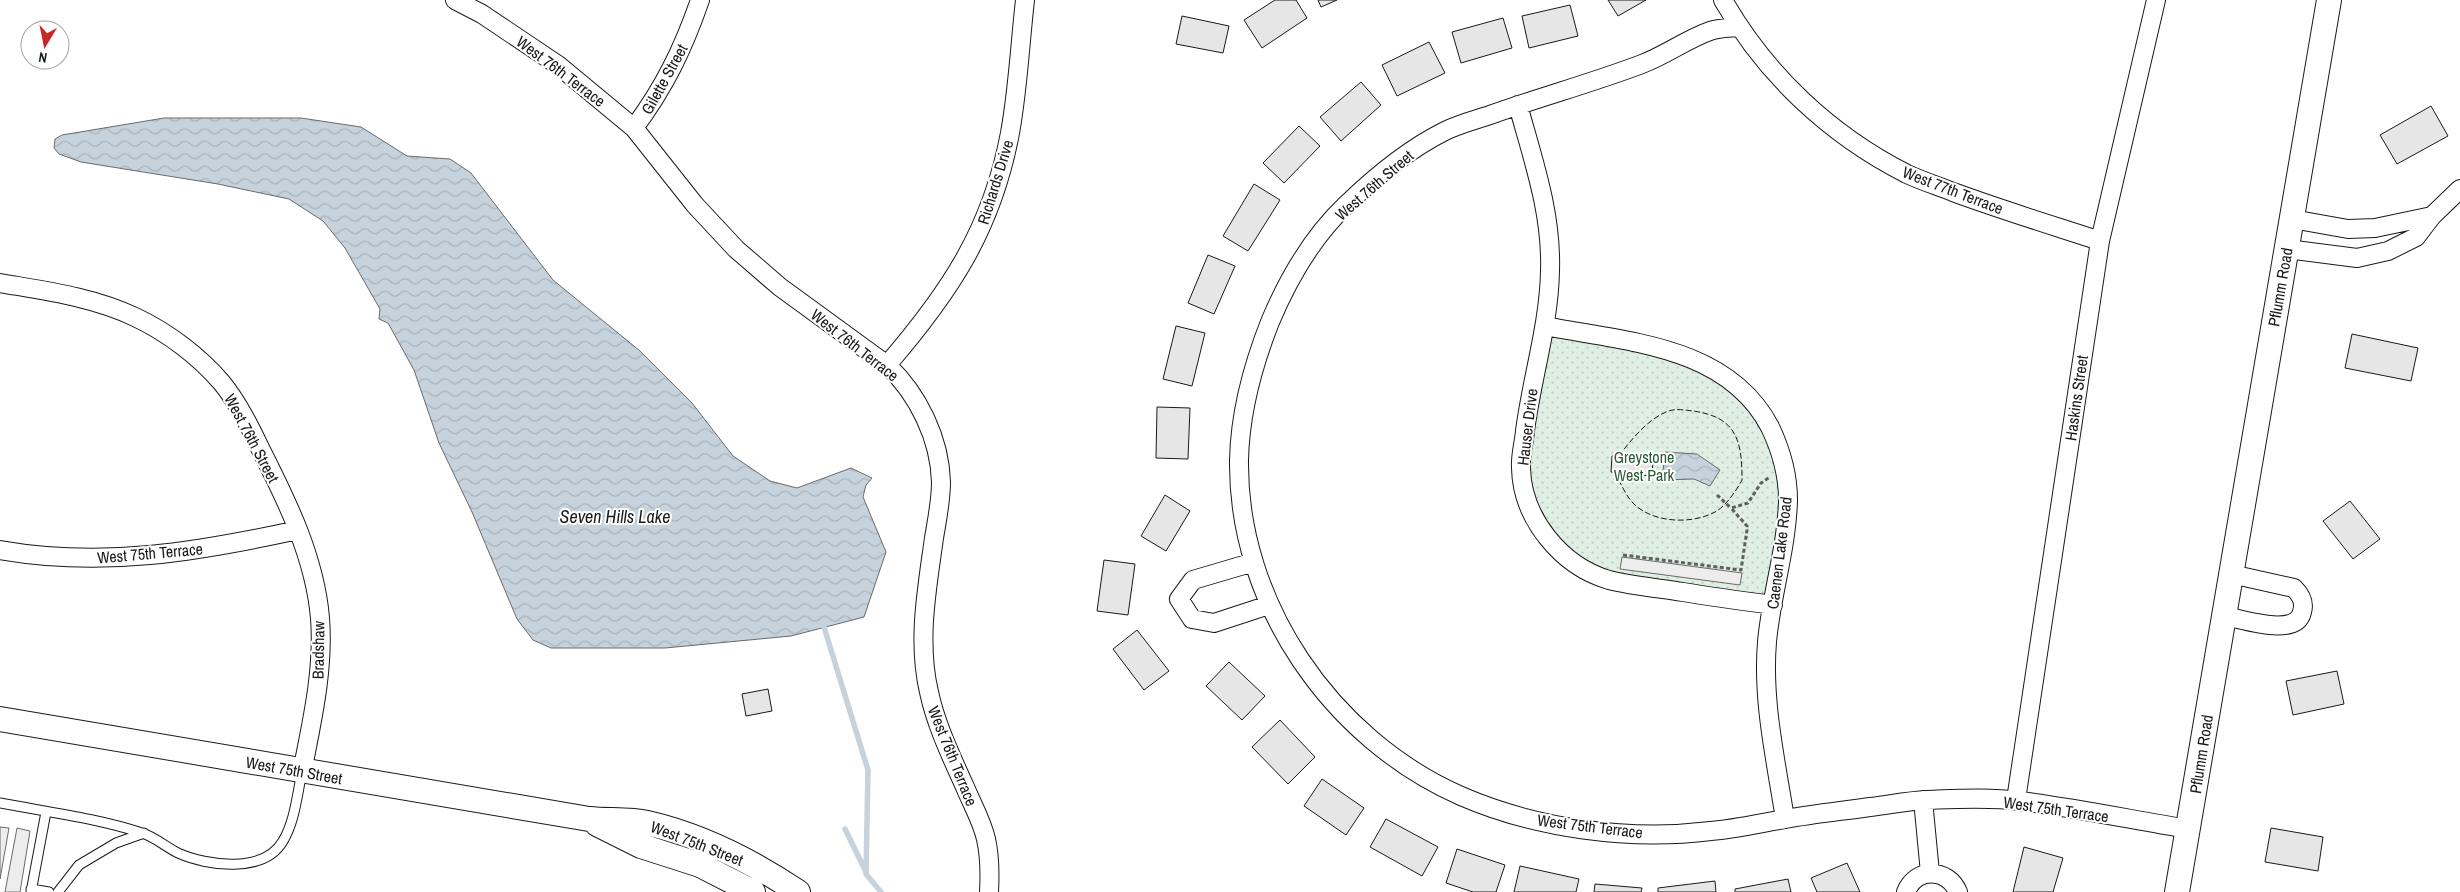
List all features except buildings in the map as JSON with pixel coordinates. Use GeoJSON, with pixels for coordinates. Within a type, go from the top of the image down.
{"type":"FeatureCollection","features":[{"type":"Feature","properties":{"kind":"main road","name":"Pflumm Road"},"geometry":{"type":"LineString","coordinates":[[2177,892],[2330,0]]}},
{"type":"Feature","properties":{"kind":"main road","name":"West 75th Street"},"geometry":{"type":"LineString","coordinates":[[0,719],[302,772],[589,819],[646,823],[694,839],[759,868],[798,892]]}},
{"type":"Feature","properties":{"kind":"main road","name":"West 75th Street"},"geometry":{"type":"LineString","coordinates":[[589,819],[641,846],[700,865],[753,892]]}},
{"type":"Feature","properties":{"kind":"street","name":"West 76th Terrace"},"geometry":{"type":"LineString","coordinates":[[455,0],[482,14],[558,65],[634,128],[695,205],[736,248],[780,287],[887,365],[900,377],[913,395],[934,437],[941,481],[939,508],[923,614],[924,662],[928,690],[936,718],[986,838],[990,867],[990,892]]}},
{"type":"Feature","properties":{"kind":"street","name":"Gilette Street"},"geometry":{"type":"LineString","coordinates":[[634,128],[652,104],[677,62],[700,0]]}},
{"type":"Feature","properties":{"kind":"street","name":"Richards Drive"},"geometry":{"type":"LineString","coordinates":[[887,365],[948,290],[980,233],[998,183],[1010,132],[1025,0]]}},
{"type":"Feature","properties":{"kind":"street","name":"West 77th Terrace"},"geometry":{"type":"LineString","coordinates":[[1723,0],[1738,26],[1785,83],[1812,110],[1854,143],[1908,174],[1985,204],[2100,241]]}},
{"type":"Feature","properties":{"kind":"street","name":"Haskins Street"},"geometry":{"type":"LineString","coordinates":[[2016,800],[2100,241],[2156,0]]}},
{"type":"Feature","properties":{"kind":"street","name":"West 76th Street"},"geometry":{"type":"LineString","coordinates":[[1254,562],[1242,500],[1239,460],[1242,422],[1258,352],[1284,290],[1311,246],[1344,206],[1402,157],[1447,130],[1649,61],[1712,30],[1738,26]]}},
{"type":"Feature","properties":{"kind":"street","name":"Hauser Drive"},"geometry":{"type":"LineString","coordinates":[[1518,105],[1544,198],[1550,238],[1550,272],[1545,326],[1528,406],[1520,468],[1529,505],[1538,525],[1552,544],[1575,564],[1608,580],[1773,605]]}},
{"type":"Feature","properties":{"kind":"street"},"geometry":{"type":"LineString","coordinates":[[2287,249],[2356,258],[2388,251],[2416,237],[2432,216],[2460,189]]}},
{"type":"Feature","properties":{"kind":"street"},"geometry":{"type":"LineString","coordinates":[[2292,219],[2348,229],[2375,228],[2432,216]]}},
{"type":"Feature","properties":{"kind":"street","name":"West 76th Street"},"geometry":{"type":"LineString","coordinates":[[0,283],[78,297],[112,307],[156,328],[195,356],[221,382],[240,407],[271,469],[298,530]]}},
{"type":"Feature","properties":{"kind":"street","name":"Caenen Lake Road"},"geometry":{"type":"LineString","coordinates":[[1545,326],[1677,352],[1719,371],[1744,390],[1763,415],[1774,436],[1787,474],[1786,526],[1767,643],[1768,705],[1785,819]]}},
{"type":"Feature","properties":{"kind":"street","name":"West 75th Terrace"},"geometry":{"type":"LineString","coordinates":[[0,550],[56,558],[109,559],[183,553],[298,530]]}},
{"type":"Feature","properties":{"kind":"street","name":"Bradshaw"},"geometry":{"type":"LineString","coordinates":[[298,530],[314,577],[320,617],[321,654],[317,690],[302,772]]}},
{"type":"Feature","properties":{"kind":"street"},"geometry":{"type":"LineString","coordinates":[[1254,562],[1193,580],[1179,599],[1192,619],[1214,622],[1269,605]]}},
{"type":"Feature","properties":{"kind":"street","name":"West 75th Terrace"},"geometry":{"type":"LineString","coordinates":[[1254,562],[1269,605],[1306,670],[1361,730],[1391,756],[1426,778],[1463,797],[1522,817],[1557,825],[1610,832],[1661,834],[1710,832],[1785,819],[1922,800],[2016,800],[2188,829]]}},
{"type":"Feature","properties":{"kind":"street"},"geometry":{"type":"LineString","coordinates":[[2224,616],[2278,626],[2293,625],[2301,617],[2304,606],[2300,594],[2294,588],[2231,574]]}},
{"type":"Feature","properties":{"kind":"street"},"geometry":{"type":"LineString","coordinates":[[1922,800],[1930,873]]}},
{"type":"Feature","properties":{"kind":"street"},"geometry":{"type":"LineString","coordinates":[[1906,892],[1914,879],[1930,873],[1948,878],[1958,892]]}},
{"type":"Feature","properties":{"kind":"lane"},"geometry":{"type":"LineString","coordinates":[[0,803],[145,833],[178,853],[206,863],[230,866],[256,860],[274,853],[283,842],[292,822],[302,772]]}},
{"type":"Feature","properties":{"kind":"lane"},"geometry":{"type":"LineString","coordinates":[[46,812],[31,890],[49,892]]}},
{"type":"Feature","properties":{"kind":"lane"},"geometry":{"type":"LineString","coordinates":[[58,892],[79,865],[116,843],[145,833]]}},
{"type":"Feature","properties":{"kind":"path"},"geometry":{"type":"LineString","coordinates":[[1731,508],[1748,504],[1761,483],[1772,476]]}},
{"type":"Feature","properties":{"kind":"path"},"geometry":{"type":"LineString","coordinates":[[1622,556],[1741,570],[1747,526],[1717,495]]}},
{"type":"Feature","properties":{"kind":"green space","name":"Greystone West Park"},"geometry":{"type":"Polygon","coordinates":[[[1545,326],[1677,352],[1744,390],[1787,474],[1773,605],[1751,602],[1575,564],[1523,486],[1545,326]]]}},
{"type":"Feature","properties":{"kind":"shaded area"},"geometry":{"type":"Polygon","coordinates":[[[1622,557],[1742,573],[1740,585],[1620,569],[1622,557]]]}},
{"type":"Feature","properties":{"kind":"shaded area"},"geometry":{"type":"Polygon","coordinates":[[[0,827],[9,828],[0,879],[0,827]]]}},
{"type":"Feature","properties":{"kind":"shaded area"},"geometry":{"type":"Polygon","coordinates":[[[17,828],[30,831],[20,892],[5,892],[17,828]]]}},
{"type":"Feature","properties":{"kind":"water","name":"Seven Hills Lake"},"geometry":{"type":"Polygon","coordinates":[[[164,118],[301,118],[361,127],[407,156],[450,159],[471,173],[553,280],[640,351],[692,403],[733,456],[770,481],[797,488],[851,468],[872,478],[866,485],[863,497],[886,552],[864,617],[791,636],[665,648],[551,648],[533,640],[517,619],[472,512],[439,443],[414,370],[388,323],[379,319],[380,309],[345,248],[323,221],[289,199],[218,184],[81,162],[59,154],[54,148],[55,139],[62,135],[164,118]]]}},
{"type":"Feature","properties":{"kind":"water"},"geometry":{"type":"Polygon","coordinates":[[[1665,452],[1697,454],[1720,470],[1710,486],[1694,479],[1662,480],[1665,452]]]}},
{"type":"Feature","properties":{"kind":"waterway"},"geometry":{"type":"LineString","coordinates":[[824,627],[868,770],[866,874],[881,892]]}},
{"type":"Feature","properties":{"kind":"waterway"},"geometry":{"type":"LineString","coordinates":[[845,829],[866,872]]}},
{"type":"Feature","properties":{"kind":"fence"},"geometry":{"type":"LineString","coordinates":[[1615,472],[1627,495],[1640,509],[1660,518],[1672,520],[1695,519],[1715,512],[1727,502],[1742,480],[1741,454],[1734,433],[1728,425],[1719,419],[1708,414],[1693,411],[1673,410],[1652,420],[1618,457]]}}]}
